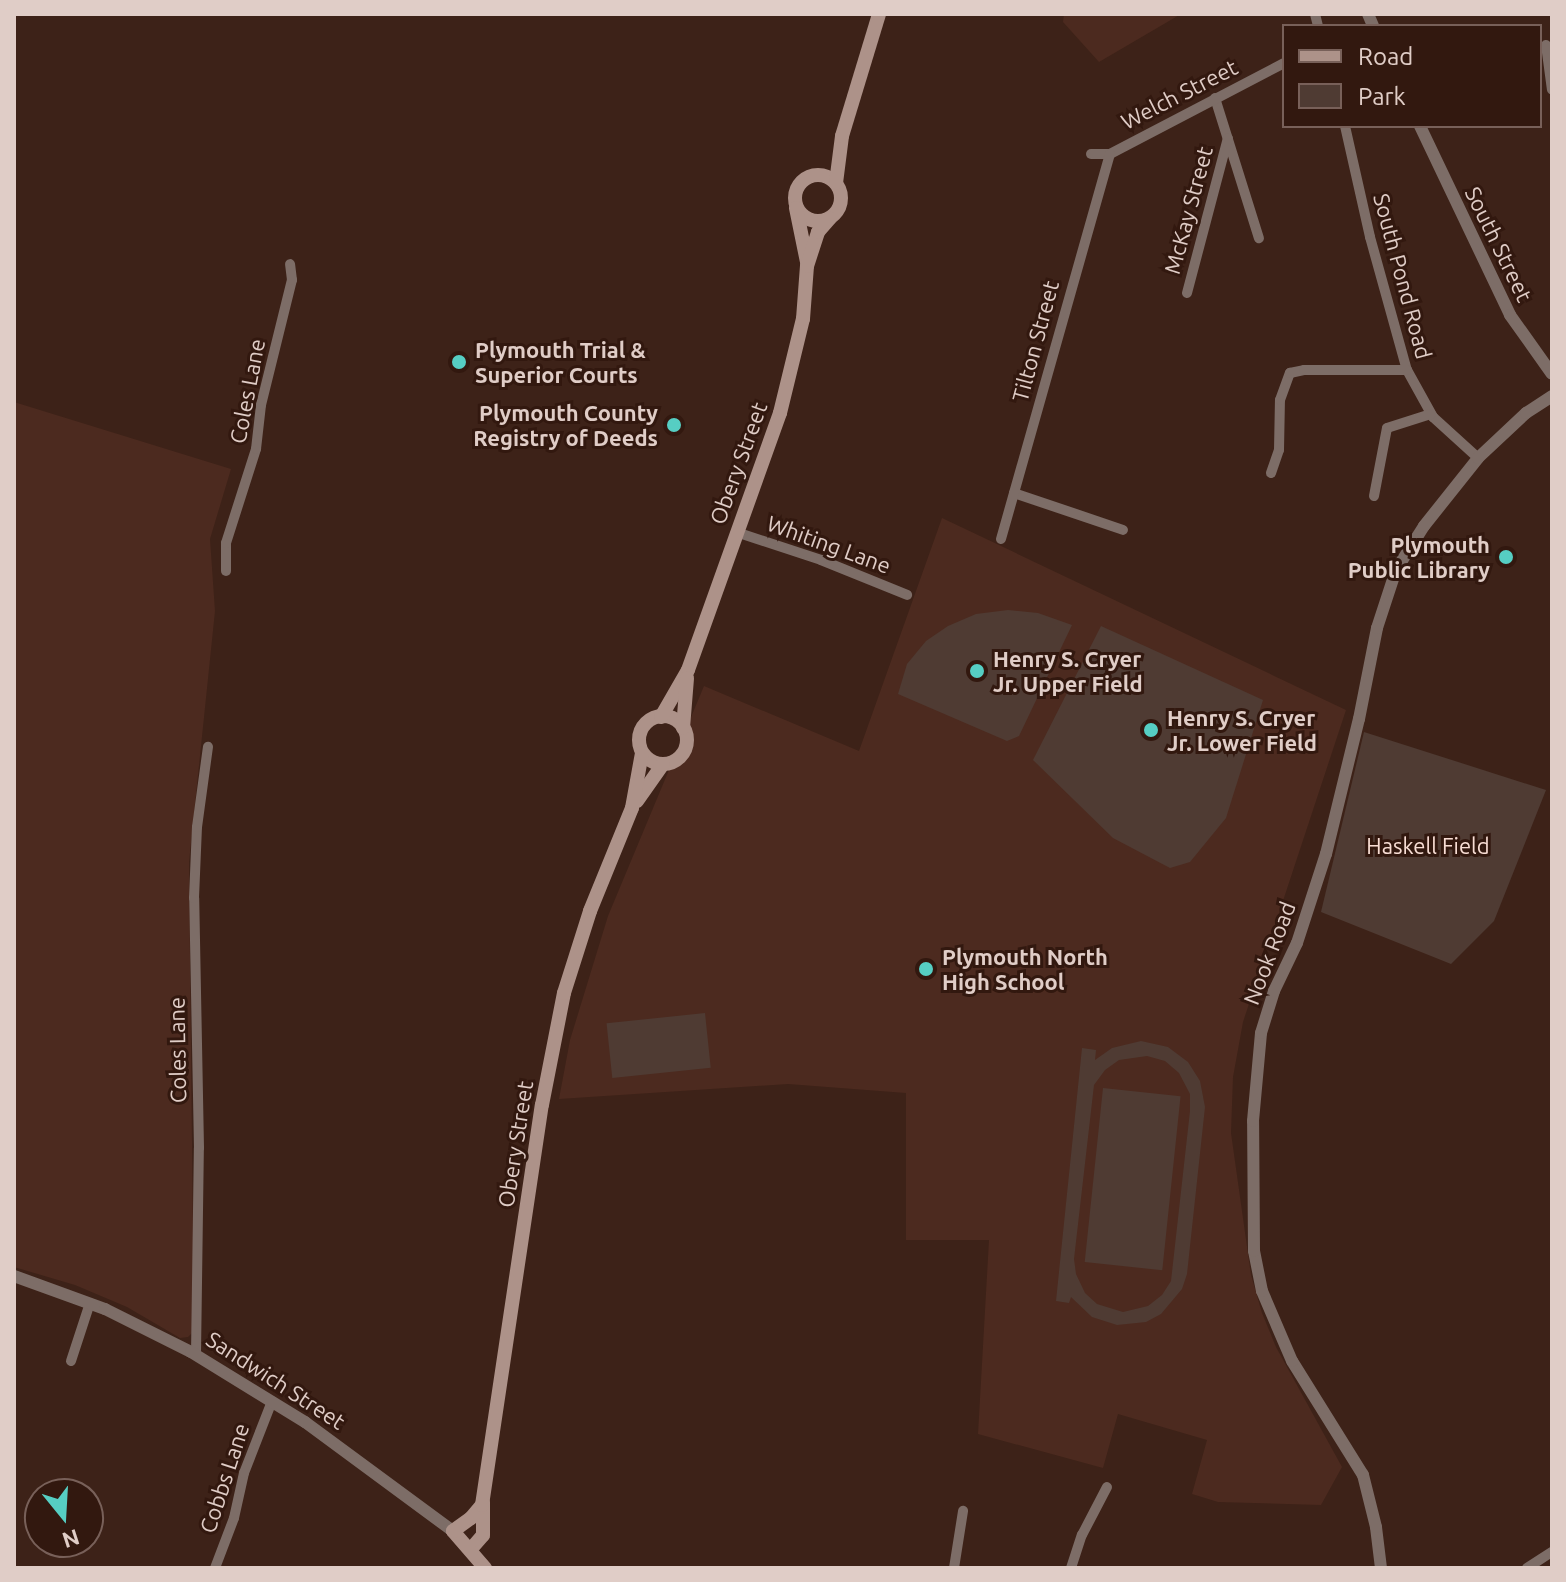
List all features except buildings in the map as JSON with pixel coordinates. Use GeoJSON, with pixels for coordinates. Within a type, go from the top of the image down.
{"type":"FeatureCollection","features":[{"type":"Feature","properties":{"kind":"main road","name":"Obery Street"},"geometry":{"type":"LineString","coordinates":[[471,1549],[483,1535],[483,1499],[541,1112],[564,993],[590,911],[632,808],[642,753],[639,740],[642,728],[661,717],[688,670],[789,383],[803,319],[807,266],[818,232],[841,202],[836,183],[842,136],[879,14]]}},
{"type":"Feature","properties":{"kind":"main road","name":"Obery Street"},"geometry":{"type":"LineString","coordinates":[[807,266],[796,207],[798,186],[816,175],[842,136]]}},
{"type":"Feature","properties":{"kind":"main road"},"geometry":{"type":"LineString","coordinates":[[816,175],[836,183]]}},
{"type":"Feature","properties":{"kind":"main road"},"geometry":{"type":"LineString","coordinates":[[796,207],[807,219],[830,218]]}},
{"type":"Feature","properties":{"kind":"main road","name":"Obery Street"},"geometry":{"type":"LineString","coordinates":[[632,808],[663,764],[674,761],[684,752],[688,670]]}},
{"type":"Feature","properties":{"kind":"main road"},"geometry":{"type":"LineString","coordinates":[[661,717],[674,719],[683,728]]}},
{"type":"Feature","properties":{"kind":"main road"},"geometry":{"type":"LineString","coordinates":[[642,753],[651,761],[663,764]]}},
{"type":"Feature","properties":{"kind":"main road"},"geometry":{"type":"LineString","coordinates":[[453,1531],[475,1515],[483,1499]]}},
{"type":"Feature","properties":{"kind":"main road","name":"Sandwich Street"},"geometry":{"type":"LineString","coordinates":[[453,1531],[485,1568]]}},
{"type":"Feature","properties":{"kind":"street"},"geometry":{"type":"LineString","coordinates":[[1546,45],[1552,90]]}},
{"type":"Feature","properties":{"kind":"street","name":"Welch Street"},"geometry":{"type":"LineString","coordinates":[[1091,154],[1110,154],[1282,64]]}},
{"type":"Feature","properties":{"kind":"street"},"geometry":{"type":"LineString","coordinates":[[1215,98],[1259,238]]}},
{"type":"Feature","properties":{"kind":"street","name":"South Pond Road"},"geometry":{"type":"LineString","coordinates":[[1345,128],[1370,237],[1407,370],[1431,414],[1478,458]]}},
{"type":"Feature","properties":{"kind":"street","name":"South Street"},"geometry":{"type":"LineString","coordinates":[[1421,128],[1510,315],[1552,374]]}},
{"type":"Feature","properties":{"kind":"street","name":"McKay Street"},"geometry":{"type":"LineString","coordinates":[[1187,293],[1228,138]]}},
{"type":"Feature","properties":{"kind":"street","name":"Tilton Street"},"geometry":{"type":"LineString","coordinates":[[1001,539],[1110,154]]}},
{"type":"Feature","properties":{"kind":"street","name":"Coles Lane"},"geometry":{"type":"LineString","coordinates":[[226,571],[226,543],[256,449],[261,405],[292,280],[290,264]]}},
{"type":"Feature","properties":{"kind":"street"},"geometry":{"type":"LineString","coordinates":[[1271,473],[1279,450],[1280,400],[1290,373],[1310,370],[1407,370]]}},
{"type":"Feature","properties":{"kind":"street","name":"Nook Road"},"geometry":{"type":"LineString","coordinates":[[1381,1568],[1376,1527],[1363,1475],[1292,1361],[1262,1291],[1254,1251],[1255,1083],[1263,1022],[1297,943],[1326,854],[1359,719],[1374,639],[1392,579],[1419,533],[1478,458],[1535,405],[1552,396]]}},
{"type":"Feature","properties":{"kind":"street"},"geometry":{"type":"LineString","coordinates":[[1374,496],[1387,428],[1431,414]]}},
{"type":"Feature","properties":{"kind":"street"},"geometry":{"type":"LineString","coordinates":[[1014,493],[1123,530]]}},
{"type":"Feature","properties":{"kind":"street","name":"Whiting Lane"},"geometry":{"type":"LineString","coordinates":[[736,532],[821,560],[907,595]]}},
{"type":"Feature","properties":{"kind":"street","name":"Coles Lane"},"geometry":{"type":"LineString","coordinates":[[196,1354],[199,1148],[194,898],[197,827],[208,747]]}},
{"type":"Feature","properties":{"kind":"street","name":"Sandwich Street"},"geometry":{"type":"LineString","coordinates":[[14,1276],[90,1303],[196,1354],[272,1401],[453,1531]]}},
{"type":"Feature","properties":{"kind":"street"},"geometry":{"type":"LineString","coordinates":[[71,1361],[90,1303]]}},
{"type":"Feature","properties":{"kind":"street","name":"Cobbs Lane"},"geometry":{"type":"LineString","coordinates":[[215,1568],[234,1518],[244,1473],[272,1401]]}},
{"type":"Feature","properties":{"kind":"street"},"geometry":{"type":"LineString","coordinates":[[1071,1568],[1079,1541],[1107,1487]]}},
{"type":"Feature","properties":{"kind":"street"},"geometry":{"type":"LineString","coordinates":[[954,1568],[963,1511]]}},
{"type":"Feature","properties":{"kind":"street"},"geometry":{"type":"LineString","coordinates":[[1527,1568],[1552,1552]]}},
{"type":"Feature","properties":{"kind":"shaded area"},"geometry":{"type":"Polygon","coordinates":[[[1064,14],[1181,14],[1099,62],[1063,22],[1064,14]]]}},
{"type":"Feature","properties":{"kind":"shaded area"},"geometry":{"type":"Polygon","coordinates":[[[14,402],[231,469],[210,539],[215,611],[189,862],[194,1331],[188,1337],[180,1338],[127,1307],[75,1285],[14,1267],[14,402]]]}},
{"type":"Feature","properties":{"kind":"shaded area","name":"Plymouth North High School"},"geometry":{"type":"Polygon","coordinates":[[[942,518],[1346,710],[1243,1022],[1233,1077],[1231,1133],[1251,1275],[1262,1313],[1276,1347],[1342,1467],[1321,1505],[1218,1502],[1192,1494],[1207,1440],[1118,1414],[1103,1468],[978,1434],[989,1240],[906,1240],[906,1093],[788,1084],[559,1099],[570,1040],[608,916],[704,686],[859,751],[942,518]]]}},
{"type":"Feature","properties":{"kind":"green space","name":"Henry S. Cryer Jr. Upper Field"},"geometry":{"type":"Polygon","coordinates":[[[1008,610],[1038,613],[1072,625],[1019,736],[1007,741],[898,694],[907,664],[926,641],[948,626],[976,614],[1008,610]]]}},
{"type":"Feature","properties":{"kind":"green space","name":"Henry S. Cryer Jr. Lower Field"},"geometry":{"type":"Polygon","coordinates":[[[1101,626],[1263,700],[1226,818],[1190,862],[1170,868],[1113,838],[1033,760],[1101,626]]]}},
{"type":"Feature","properties":{"kind":"green space","name":"Haskell Field"},"geometry":{"type":"Polygon","coordinates":[[[1364,732],[1546,790],[1494,921],[1451,964],[1321,912],[1364,732]]]}},
{"type":"Feature","properties":{"kind":"green space"},"geometry":{"type":"Polygon","coordinates":[[[705,1013],[711,1068],[612,1078],[607,1023],[705,1013]]]}},
{"type":"Feature","properties":{"kind":"green space"},"geometry":{"type":"Polygon","coordinates":[[[1141,1041],[1168,1047],[1188,1062],[1200,1081],[1205,1107],[1187,1274],[1182,1289],[1161,1314],[1146,1322],[1117,1325],[1092,1317],[1071,1297],[1069,1303],[1056,1301],[1082,1048],[1096,1050],[1095,1060],[1112,1048],[1141,1041]],[[1147,1056],[1119,1060],[1105,1070],[1094,1085],[1074,1259],[1076,1274],[1085,1293],[1097,1304],[1123,1312],[1148,1306],[1162,1295],[1171,1281],[1190,1094],[1179,1073],[1165,1061],[1147,1056]]]}},
{"type":"Feature","properties":{"kind":"green space"},"geometry":{"type":"Polygon","coordinates":[[[1103,1088],[1181,1096],[1162,1270],[1085,1262],[1103,1088]]]}},
{"type":"Feature","properties":{"kind":"place","name":"Plymouth Trial & Superior Courts"},"geometry":{"type":"Point","coordinates":[459,362]}},
{"type":"Feature","properties":{"kind":"place","name":"Plymouth County Registry of Deeds"},"geometry":{"type":"Point","coordinates":[674,425]}},
{"type":"Feature","properties":{"kind":"place","name":"Plymouth Public Library"},"geometry":{"type":"Point","coordinates":[1506,557]}},
{"type":"Feature","properties":{"kind":"place","name":"Henry S. Cryer Jr. Upper Field"},"geometry":{"type":"Point","coordinates":[977,671]}},
{"type":"Feature","properties":{"kind":"place","name":"Henry S. Cryer Jr. Lower Field"},"geometry":{"type":"Point","coordinates":[1151,730]}},
{"type":"Feature","properties":{"kind":"place","name":"Plymouth North High School"},"geometry":{"type":"Point","coordinates":[926,969]}}]}
